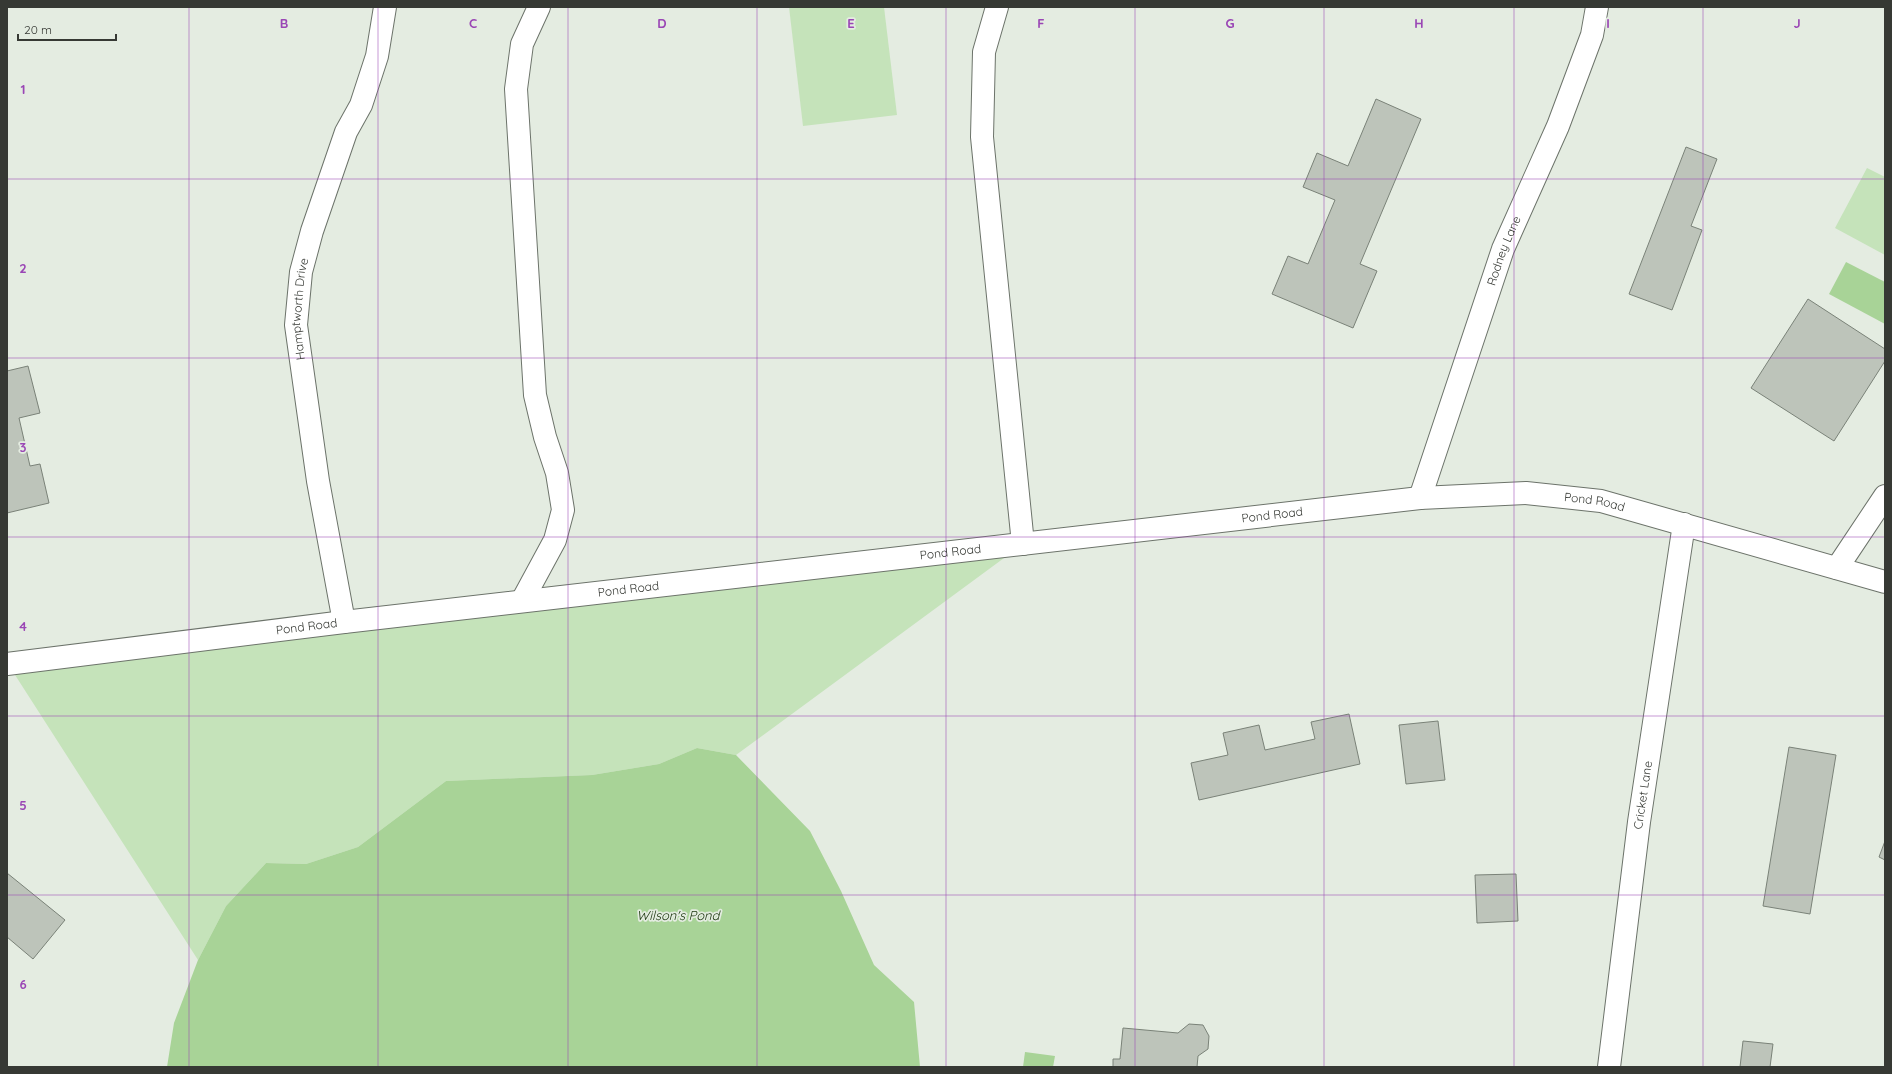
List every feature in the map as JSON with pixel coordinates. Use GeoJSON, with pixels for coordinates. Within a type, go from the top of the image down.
{"type":"FeatureCollection","features":[{"type":"Feature","properties":{"kind":"street","name":"Hamptworth Drive"},"geometry":{"type":"LineString","coordinates":[[344,622],[318,481],[296,325],[301,272],[312,231],[346,132],[361,105],[377,56],[385,7]]}},
{"type":"Feature","properties":{"kind":"street"},"geometry":{"type":"LineString","coordinates":[[522,601],[555,540],[563,510],[557,473],[545,437],[535,396],[516,89],[522,44],[539,7]]}},
{"type":"Feature","properties":{"kind":"street"},"geometry":{"type":"LineString","coordinates":[[997,7],[984,52],[982,137],[1023,544]]}},
{"type":"Feature","properties":{"kind":"street","name":"Rodney Lane"},"geometry":{"type":"LineString","coordinates":[[1420,498],[1503,249],[1558,126],[1592,35],[1597,7]]}},
{"type":"Feature","properties":{"kind":"street","name":"Pond Road"},"geometry":{"type":"LineString","coordinates":[[7,664],[522,601],[1420,498],[1526,493],[1601,501],[1885,582]]}},
{"type":"Feature","properties":{"kind":"street"},"geometry":{"type":"LineString","coordinates":[[1837,568],[1885,496]]}},
{"type":"Feature","properties":{"kind":"street","name":"Cricket Lane"},"geometry":{"type":"LineString","coordinates":[[1609,1067],[1639,822],[1684,524]]}},
{"type":"Feature","properties":{"kind":"shaded area"},"geometry":{"type":"Polygon","coordinates":[[[789,7],[884,7],[897,115],[803,126],[789,7]]]}},
{"type":"Feature","properties":{"kind":"shaded area"},"geometry":{"type":"Polygon","coordinates":[[[1867,168],[1885,177],[1885,255],[1835,228],[1867,168]]]}},
{"type":"Feature","properties":{"kind":"shaded area"},"geometry":{"type":"Polygon","coordinates":[[[1023,544],[736,755],[697,748],[659,764],[592,775],[446,781],[358,847],[306,864],[266,863],[226,906],[198,960],[8,664],[1023,544]]]}},
{"type":"Feature","properties":{"kind":"water"},"geometry":{"type":"Polygon","coordinates":[[[1846,262],[1885,282],[1885,324],[1829,294],[1846,262]]]}},
{"type":"Feature","properties":{"kind":"water","name":"Wilson's Pond"},"geometry":{"type":"Polygon","coordinates":[[[697,748],[736,755],[810,831],[841,891],[874,965],[914,1002],[920,1067],[167,1067],[174,1023],[198,960],[226,906],[266,863],[306,864],[358,847],[446,781],[592,775],[659,764],[697,748]]]}},
{"type":"Feature","properties":{"kind":"water"},"geometry":{"type":"Polygon","coordinates":[[[1025,1052],[1055,1056],[1053,1067],[1023,1067],[1025,1052]]]}},
{"type":"Feature","properties":{"kind":"building"},"geometry":{"type":"Polygon","coordinates":[[[1376,99],[1421,119],[1360,264],[1377,271],[1353,328],[1272,294],[1288,256],[1308,264],[1335,200],[1303,187],[1317,153],[1348,166],[1376,99]]]}},
{"type":"Feature","properties":{"kind":"building"},"geometry":{"type":"Polygon","coordinates":[[[1686,147],[1717,159],[1691,226],[1702,230],[1672,310],[1629,294],[1686,147]]]}},
{"type":"Feature","properties":{"kind":"building"},"geometry":{"type":"Polygon","coordinates":[[[1808,299],[1885,349],[1885,361],[1834,441],[1751,388],[1808,299]]]}},
{"type":"Feature","properties":{"kind":"building"},"geometry":{"type":"Polygon","coordinates":[[[28,366],[40,413],[19,418],[30,466],[40,464],[49,503],[7,513],[7,371],[28,366]]]}},
{"type":"Feature","properties":{"kind":"building"},"geometry":{"type":"Polygon","coordinates":[[[1349,714],[1360,764],[1199,800],[1191,763],[1228,755],[1223,733],[1259,725],[1265,750],[1315,739],[1311,722],[1349,714]]]}},
{"type":"Feature","properties":{"kind":"building"},"geometry":{"type":"Polygon","coordinates":[[[1438,721],[1445,780],[1406,784],[1399,725],[1438,721]]]}},
{"type":"Feature","properties":{"kind":"building"},"geometry":{"type":"Polygon","coordinates":[[[1789,747],[1836,755],[1810,914],[1763,906],[1789,747]]]}},
{"type":"Feature","properties":{"kind":"building"},"geometry":{"type":"Polygon","coordinates":[[[1885,841],[1885,860],[1879,857],[1885,841]]]}},
{"type":"Feature","properties":{"kind":"building"},"geometry":{"type":"Polygon","coordinates":[[[7,873],[65,920],[33,959],[7,937],[7,873]]]}},
{"type":"Feature","properties":{"kind":"building"},"geometry":{"type":"Polygon","coordinates":[[[1516,874],[1518,921],[1477,923],[1475,875],[1516,874]]]}},
{"type":"Feature","properties":{"kind":"building"},"geometry":{"type":"Polygon","coordinates":[[[1189,1024],[1203,1025],[1209,1036],[1208,1049],[1198,1056],[1197,1067],[1113,1067],[1113,1059],[1120,1059],[1123,1028],[1178,1033],[1189,1024]]]}},
{"type":"Feature","properties":{"kind":"building"},"geometry":{"type":"Polygon","coordinates":[[[1743,1041],[1773,1044],[1770,1067],[1740,1067],[1743,1041]]]}}]}
